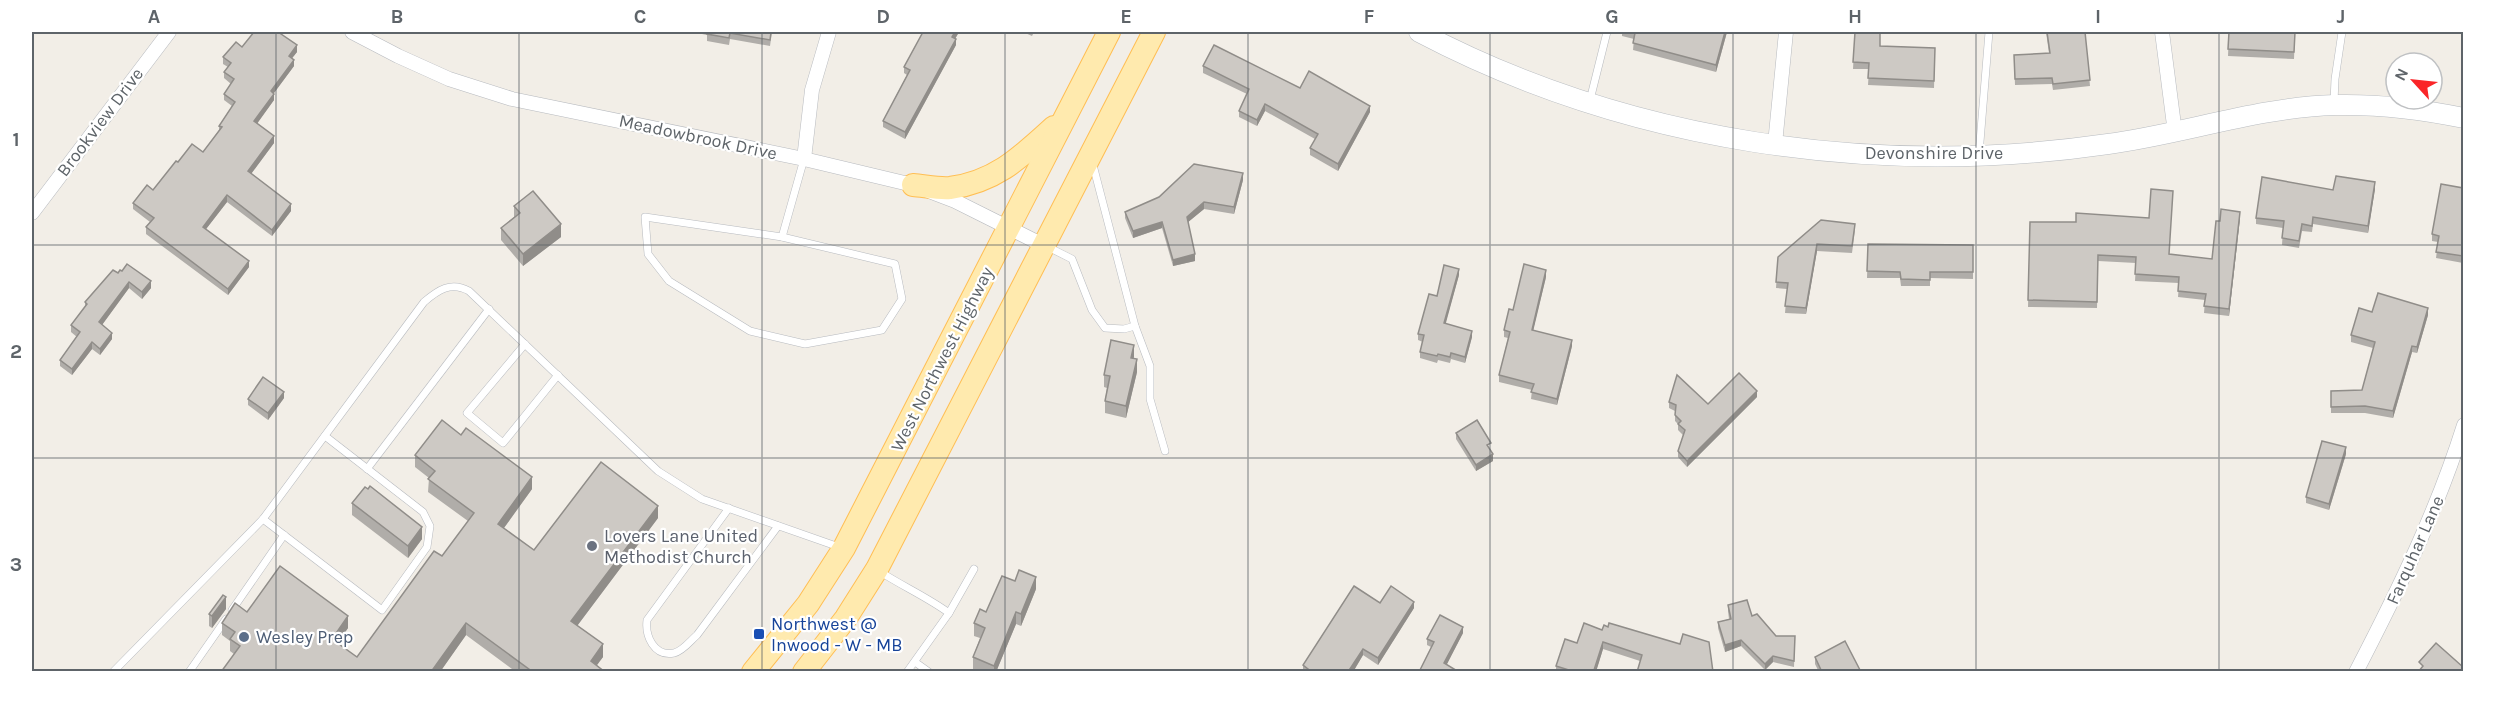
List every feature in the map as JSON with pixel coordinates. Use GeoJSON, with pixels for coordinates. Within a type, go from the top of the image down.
{"type":"FeatureCollection","features":[{"type":"Feature","properties":{"kind":"main road","name":"West Northwest Highway"},"geometry":{"type":"LineString","coordinates":[[753,672],[808,604],[844,548],[1109,32]]}},
{"type":"Feature","properties":{"kind":"main road"},"geometry":{"type":"LineString","coordinates":[[804,672],[846,618],[877,569],[1154,32]]}},
{"type":"Feature","properties":{"kind":"main road"},"geometry":{"type":"LineString","coordinates":[[913,185],[949,188],[996,175],[1014,163],[1065,118]]}},
{"type":"Feature","properties":{"kind":"main road"},"geometry":{"type":"LineString","coordinates":[[844,548],[877,569]]}},
{"type":"Feature","properties":{"kind":"street","name":"Brookview Drive"},"geometry":{"type":"LineString","coordinates":[[32,213],[169,32]]}},
{"type":"Feature","properties":{"kind":"street","name":"Meadowbrook Drive"},"geometry":{"type":"LineString","coordinates":[[352,32],[449,79],[512,99],[804,159],[913,185],[955,201],[1043,245]]}},
{"type":"Feature","properties":{"kind":"street"},"geometry":{"type":"LineString","coordinates":[[804,159],[812,90],[829,32]]}},
{"type":"Feature","properties":{"kind":"street","name":"Devonshire Drive"},"geometry":{"type":"LineString","coordinates":[[1419,32],[1492,67],[1589,103],[1643,118],[1716,135],[1775,144],[1911,157],[1979,156],[2056,151],[2175,133],[2271,112],[2334,105],[2389,106],[2463,118]]}},
{"type":"Feature","properties":{"kind":"street"},"geometry":{"type":"LineString","coordinates":[[1775,144],[1786,32]]}},
{"type":"Feature","properties":{"kind":"street"},"geometry":{"type":"LineString","coordinates":[[2162,32],[2175,133]]}},
{"type":"Feature","properties":{"kind":"street","name":"Farquhar Lane"},"geometry":{"type":"LineString","coordinates":[[2356,672],[2429,524],[2448,475],[2463,425]]}},
{"type":"Feature","properties":{"kind":"lane"},"geometry":{"type":"LineString","coordinates":[[1589,103],[1607,32]]}},
{"type":"Feature","properties":{"kind":"lane"},"geometry":{"type":"LineString","coordinates":[[1979,156],[1989,32]]}},
{"type":"Feature","properties":{"kind":"lane"},"geometry":{"type":"LineString","coordinates":[[2334,105],[2335,79],[2342,32]]}},
{"type":"Feature","properties":{"kind":"lane"},"geometry":{"type":"LineString","coordinates":[[1090,154],[1135,326],[1150,366],[1150,399],[1165,452]]}},
{"type":"Feature","properties":{"kind":"lane"},"geometry":{"type":"LineString","coordinates":[[782,237],[804,159]]}},
{"type":"Feature","properties":{"kind":"lane"},"geometry":{"type":"LineString","coordinates":[[645,218],[771,236],[782,237],[895,264],[902,299],[882,330],[805,345],[750,331],[669,281],[648,254],[645,218]]}},
{"type":"Feature","properties":{"kind":"lane"},"geometry":{"type":"LineString","coordinates":[[1043,245],[1072,259],[1092,310],[1105,328],[1124,329],[1135,326]]}},
{"type":"Feature","properties":{"kind":"lane"},"geometry":{"type":"LineString","coordinates":[[113,672],[263,519],[424,303],[436,292],[454,285],[470,291],[658,471],[702,499],[844,548]]}},
{"type":"Feature","properties":{"kind":"lane"},"geometry":{"type":"LineString","coordinates":[[367,469],[489,309]]}},
{"type":"Feature","properties":{"kind":"lane"},"geometry":{"type":"LineString","coordinates":[[525,344],[467,413],[503,443],[558,375]]}},
{"type":"Feature","properties":{"kind":"lane"},"geometry":{"type":"LineString","coordinates":[[263,519],[382,610],[427,547],[430,526],[423,512],[325,436]]}},
{"type":"Feature","properties":{"kind":"lane"},"geometry":{"type":"LineString","coordinates":[[729,508],[647,621],[645,633],[651,643],[661,651],[673,653],[691,641],[778,526]]}},
{"type":"Feature","properties":{"kind":"lane"},"geometry":{"type":"LineString","coordinates":[[189,672],[284,536]]}},
{"type":"Feature","properties":{"kind":"lane"},"geometry":{"type":"LineString","coordinates":[[877,569],[908,590],[927,597],[949,613]]}},
{"type":"Feature","properties":{"kind":"lane"},"geometry":{"type":"LineString","coordinates":[[907,672],[949,613],[974,569]]}},
{"type":"Feature","properties":{"kind":"lane"},"geometry":{"type":"LineString","coordinates":[[915,662],[929,672]]}},
{"type":"Feature","properties":{"kind":"building"},"geometry":{"type":"Polygon","coordinates":[[[254,32],[278,32],[297,45],[289,56],[294,60],[271,91],[274,94],[254,121],[274,136],[248,171],[291,204],[272,230],[227,195],[203,227],[249,261],[228,289],[146,227],[154,218],[133,203],[147,185],[153,190],[192,144],[203,152],[222,127],[219,126],[235,102],[224,94],[234,79],[224,72],[231,63],[223,57],[236,42],[242,47],[254,32]]]}},
{"type":"Feature","properties":{"kind":"building"},"geometry":{"type":"Polygon","coordinates":[[[707,32],[771,32],[770,40],[730,33],[729,38],[707,34],[707,32]]]}},
{"type":"Feature","properties":{"kind":"building"},"geometry":{"type":"Polygon","coordinates":[[[923,32],[955,32],[952,37],[956,39],[905,132],[883,121],[910,70],[904,67],[923,32]]]}},
{"type":"Feature","properties":{"kind":"building"},"geometry":{"type":"Polygon","coordinates":[[[1629,32],[1725,32],[1716,65],[1633,43],[1635,33],[1629,32]]]}},
{"type":"Feature","properties":{"kind":"building"},"geometry":{"type":"Polygon","coordinates":[[[1855,32],[1880,32],[1880,46],[1935,48],[1934,81],[1868,78],[1869,63],[1853,62],[1855,32]]]}},
{"type":"Feature","properties":{"kind":"building"},"geometry":{"type":"Polygon","coordinates":[[[2047,32],[2085,32],[2090,80],[2053,84],[2052,78],[2015,79],[2014,55],[2050,53],[2047,32]]]}},
{"type":"Feature","properties":{"kind":"building"},"geometry":{"type":"Polygon","coordinates":[[[2229,32],[2295,32],[2294,52],[2228,49],[2229,32]]]}},
{"type":"Feature","properties":{"kind":"building"},"geometry":{"type":"Polygon","coordinates":[[[1214,45],[1300,88],[1309,71],[1370,106],[1338,164],[1310,148],[1318,134],[1265,104],[1257,120],[1239,111],[1249,89],[1203,66],[1214,45]]]}},
{"type":"Feature","properties":{"kind":"building"},"geometry":{"type":"Polygon","coordinates":[[[1194,164],[1243,173],[1234,207],[1204,202],[1187,217],[1195,254],[1173,260],[1162,222],[1133,231],[1125,212],[1159,197],[1194,164]]]}},
{"type":"Feature","properties":{"kind":"building"},"geometry":{"type":"Polygon","coordinates":[[[2336,176],[2375,182],[2368,226],[2313,217],[2312,226],[2302,224],[2299,241],[2282,238],[2284,221],[2256,218],[2262,177],[2333,190],[2336,176]]]}},
{"type":"Feature","properties":{"kind":"building"},"geometry":{"type":"Polygon","coordinates":[[[2441,184],[2463,188],[2463,256],[2436,252],[2439,236],[2432,234],[2441,184]]]}},
{"type":"Feature","properties":{"kind":"building"},"geometry":{"type":"Polygon","coordinates":[[[2151,189],[2173,191],[2169,254],[2212,259],[2216,221],[2220,221],[2221,209],[2240,212],[2229,309],[2204,306],[2206,294],[2178,291],[2179,277],[2135,274],[2136,257],[2098,255],[2097,302],[2028,300],[2030,222],[2076,222],[2076,213],[2149,218],[2151,189]]]}},
{"type":"Feature","properties":{"kind":"building"},"geometry":{"type":"Polygon","coordinates":[[[533,191],[561,224],[523,254],[501,228],[520,213],[514,206],[533,191]]]}},
{"type":"Feature","properties":{"kind":"building"},"geometry":{"type":"Polygon","coordinates":[[[1821,220],[1855,224],[1852,246],[1817,244],[1806,308],[1785,306],[1788,283],[1776,282],[1778,257],[1821,220]]]}},
{"type":"Feature","properties":{"kind":"building"},"geometry":{"type":"Polygon","coordinates":[[[1868,244],[1973,245],[1973,272],[1930,272],[1930,280],[1901,279],[1900,272],[1867,271],[1868,244]]]}},
{"type":"Feature","properties":{"kind":"building"},"geometry":{"type":"Polygon","coordinates":[[[127,264],[151,281],[142,292],[129,282],[99,322],[112,333],[100,349],[92,342],[72,369],[60,360],[80,332],[71,325],[87,304],[85,302],[113,270],[118,273],[127,264]]]}},
{"type":"Feature","properties":{"kind":"building"},"geometry":{"type":"Polygon","coordinates":[[[1524,264],[1546,270],[1532,330],[1572,340],[1557,399],[1531,392],[1534,384],[1499,375],[1510,332],[1504,330],[1509,309],[1513,310],[1524,264]]]}},
{"type":"Feature","properties":{"kind":"building"},"geometry":{"type":"Polygon","coordinates":[[[1444,265],[1459,269],[1444,323],[1472,331],[1465,357],[1451,353],[1450,357],[1420,352],[1424,335],[1418,334],[1429,294],[1437,296],[1444,265]]]}},
{"type":"Feature","properties":{"kind":"building"},"geometry":{"type":"Polygon","coordinates":[[[2378,293],[2428,308],[2417,347],[2412,346],[2393,411],[2365,406],[2331,407],[2331,391],[2362,390],[2375,342],[2351,335],[2359,308],[2372,312],[2378,293]]]}},
{"type":"Feature","properties":{"kind":"building"},"geometry":{"type":"Polygon","coordinates":[[[1111,340],[1134,345],[1131,358],[1137,359],[1126,406],[1105,401],[1110,376],[1104,375],[1111,340]]]}},
{"type":"Feature","properties":{"kind":"building"},"geometry":{"type":"Polygon","coordinates":[[[1739,373],[1757,391],[1687,461],[1678,451],[1685,430],[1678,424],[1681,421],[1675,415],[1676,405],[1669,402],[1677,375],[1708,404],[1739,373]]]}},
{"type":"Feature","properties":{"kind":"building"},"geometry":{"type":"Polygon","coordinates":[[[263,377],[284,392],[268,413],[248,399],[263,377]]]}},
{"type":"Feature","properties":{"kind":"building","name":"Lovers Lane United Methodist Church"},"geometry":{"type":"Polygon","coordinates":[[[442,420],[461,435],[466,428],[532,477],[498,524],[534,550],[601,462],[658,506],[571,621],[603,644],[591,661],[605,672],[533,672],[466,623],[431,672],[221,672],[240,646],[230,639],[235,632],[222,623],[235,603],[247,612],[280,566],[348,616],[332,639],[357,657],[434,551],[442,556],[474,513],[428,479],[435,471],[415,455],[442,420]]]}},
{"type":"Feature","properties":{"kind":"building"},"geometry":{"type":"Polygon","coordinates":[[[1477,420],[1491,443],[1487,445],[1493,454],[1476,465],[1456,433],[1477,420]]]}},
{"type":"Feature","properties":{"kind":"building"},"geometry":{"type":"Polygon","coordinates":[[[2322,441],[2346,447],[2329,504],[2306,497],[2322,441]]]}},
{"type":"Feature","properties":{"kind":"building"},"geometry":{"type":"Polygon","coordinates":[[[370,486],[422,527],[408,546],[352,503],[365,487],[368,489],[370,486]]]}},
{"type":"Feature","properties":{"kind":"building"},"geometry":{"type":"Polygon","coordinates":[[[1019,570],[1036,577],[1021,614],[1016,612],[994,666],[973,657],[985,628],[974,623],[980,609],[986,612],[1002,576],[1015,581],[1019,570]]]}},
{"type":"Feature","properties":{"kind":"building"},"geometry":{"type":"Polygon","coordinates":[[[1354,586],[1380,603],[1391,586],[1414,602],[1378,658],[1363,649],[1348,672],[1312,672],[1303,665],[1354,586]]]}},
{"type":"Feature","properties":{"kind":"building"},"geometry":{"type":"Polygon","coordinates":[[[223,595],[226,597],[212,616],[209,614],[223,595]]]}},
{"type":"Feature","properties":{"kind":"building"},"geometry":{"type":"Polygon","coordinates":[[[1747,600],[1752,616],[1757,614],[1776,636],[1795,636],[1794,661],[1773,656],[1765,664],[1741,640],[1725,645],[1718,622],[1731,619],[1728,605],[1747,600]]]}},
{"type":"Feature","properties":{"kind":"building"},"geometry":{"type":"Polygon","coordinates":[[[1440,615],[1463,627],[1444,663],[1459,672],[1419,672],[1434,642],[1427,639],[1440,615]]]}},
{"type":"Feature","properties":{"kind":"building"},"geometry":{"type":"Polygon","coordinates":[[[1584,623],[1602,630],[1604,625],[1608,627],[1609,623],[1680,644],[1683,634],[1709,642],[1713,672],[1637,672],[1642,655],[1603,642],[1594,670],[1598,672],[1569,672],[1569,670],[1556,666],[1565,639],[1577,643],[1584,623]]]}},
{"type":"Feature","properties":{"kind":"building"},"geometry":{"type":"Polygon","coordinates":[[[1845,641],[1861,672],[1822,672],[1815,657],[1845,641]]]}},
{"type":"Feature","properties":{"kind":"building"},"geometry":{"type":"Polygon","coordinates":[[[2436,643],[2463,667],[2463,672],[2418,672],[2423,666],[2419,662],[2436,643]]]}},
{"type":"Feature","properties":{"kind":"place","name":"Lovers Lane United Methodist Church"},"geometry":{"type":"Point","coordinates":[592,546]}},
{"type":"Feature","properties":{"kind":"place","name":"Northwest @ Inwood - W - MB"},"geometry":{"type":"Point","coordinates":[759,634]}},
{"type":"Feature","properties":{"kind":"place","name":"Wesley Prep"},"geometry":{"type":"Point","coordinates":[244,637]}}]}
